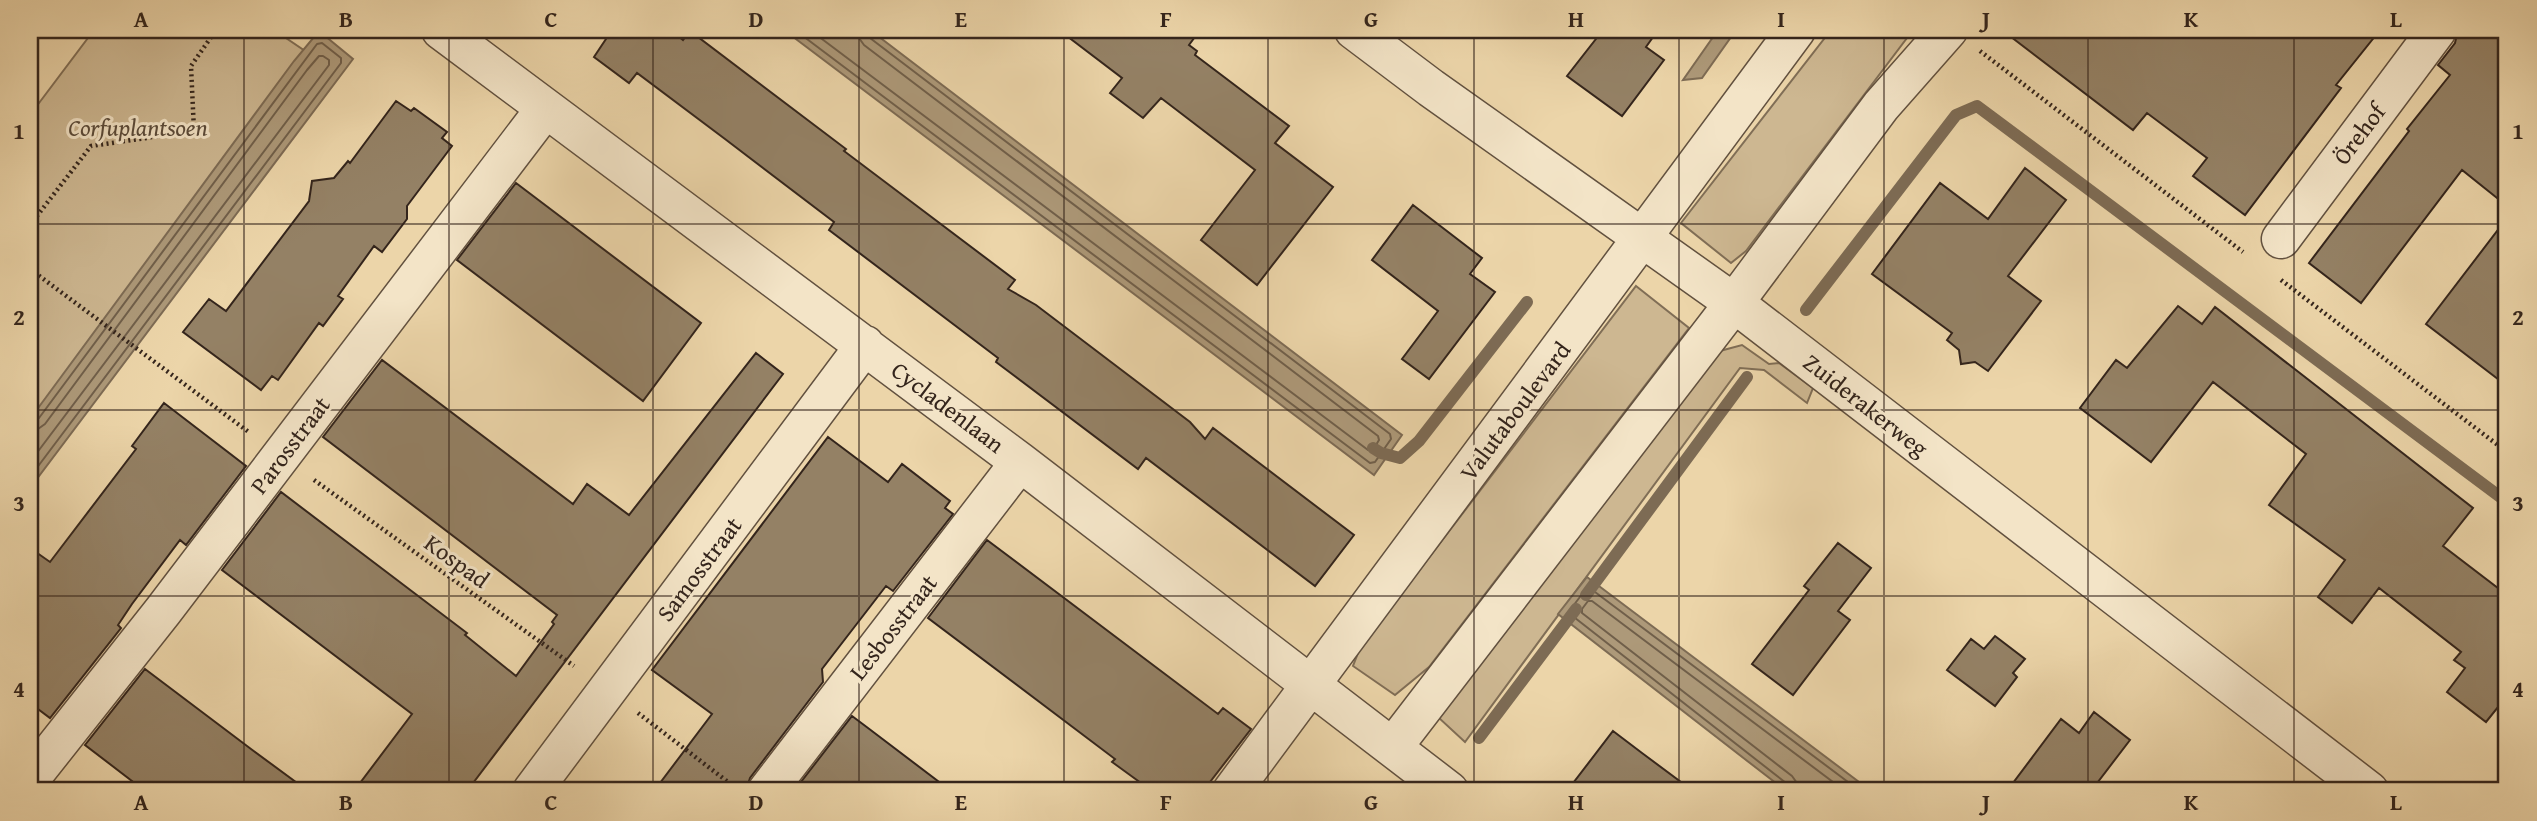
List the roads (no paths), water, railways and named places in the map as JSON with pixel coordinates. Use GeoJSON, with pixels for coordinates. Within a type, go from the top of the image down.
{"type":"FeatureCollection","features":[{"type":"Feature","properties":{"kind":"street","name":"Cycladenlaan"},"geometry":{"type":"LineString","coordinates":[[441,30],[1020,462],[1449,791]]}},
{"type":"Feature","properties":{"kind":"street","name":"Zuiderakerweg"},"geometry":{"type":"LineString","coordinates":[[1354,30],[1430,88],[1734,303],[2368,791]]}},
{"type":"Feature","properties":{"kind":"street","name":"Valutaboulevard"},"geometry":{"type":"LineString","coordinates":[[1232,791],[1796,30]]}},
{"type":"Feature","properties":{"kind":"street","name":"Örehof"},"geometry":{"type":"LineString","coordinates":[[2264,247],[2437,30]]}},
{"type":"Feature","properties":{"kind":"street"},"geometry":{"type":"LineString","coordinates":[[1400,753],[1881,106],[1961,38]]}},
{"type":"Feature","properties":{"kind":"street","name":"Parosstraat"},"geometry":{"type":"LineString","coordinates":[[30,779],[163,611],[545,109]]}},
{"type":"Feature","properties":{"kind":"street","name":"Samosstraat"},"geometry":{"type":"LineString","coordinates":[[532,791],[865,345]]}},
{"type":"Feature","properties":{"kind":"street","name":"Lesbosstraat"},"geometry":{"type":"LineString","coordinates":[[766,791],[1020,462]]}},
{"type":"Feature","properties":{"kind":"water"},"geometry":{"type":"Polygon","coordinates":[[[784,30],[870,30],[1402,435],[1374,475],[784,30]]]}},
{"type":"Feature","properties":{"kind":"water"},"geometry":{"type":"Polygon","coordinates":[[[1718,30],[1736,30],[1702,78],[1683,80],[1718,30]]]}},
{"type":"Feature","properties":{"kind":"water"},"geometry":{"type":"Polygon","coordinates":[[[319,31],[353,59],[30,488],[30,419],[294,61],[319,31]]]}},
{"type":"Feature","properties":{"kind":"water"},"geometry":{"type":"Polygon","coordinates":[[[1587,577],[1871,791],[1786,791],[1558,614],[1587,577]]]}},
{"type":"Feature","properties":{"kind":"waterway"},"geometry":{"type":"LineString","coordinates":[[1806,310],[1956,115],[1977,106],[2507,502]]}},
{"type":"Feature","properties":{"kind":"waterway"},"geometry":{"type":"LineString","coordinates":[[1373,448],[1400,458],[1419,441],[1527,302]]}},
{"type":"Feature","properties":{"kind":"waterway"},"geometry":{"type":"LineString","coordinates":[[1586,595],[1747,377]]}},
{"type":"Feature","properties":{"kind":"waterway"},"geometry":{"type":"LineString","coordinates":[[1479,738],[1576,609]]}},
{"type":"Feature","properties":{"kind":"park label","name":"Corfuplantsoen"},"geometry":{"type":"Point","coordinates":[138,127]}}]}
